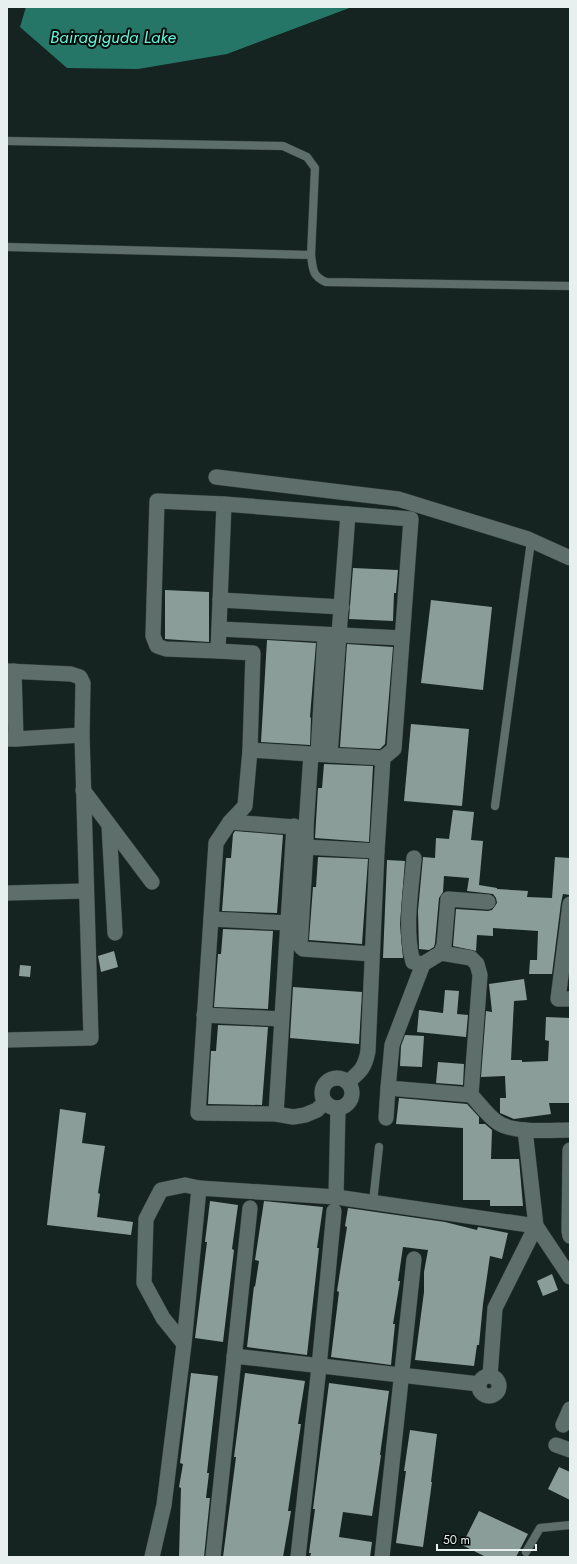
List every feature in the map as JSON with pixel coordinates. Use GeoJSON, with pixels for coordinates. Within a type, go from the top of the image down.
{"type":"FeatureCollection","features":[{"type":"Feature","properties":{"kind":"street"},"geometry":{"type":"LineString","coordinates":[[216,477],[398,499],[531,541],[570,558]]}},
{"type":"Feature","properties":{"kind":"street"},"geometry":{"type":"LineString","coordinates":[[305,510],[305,506],[308,503],[337,504],[340,502],[341,492]]}},
{"type":"Feature","properties":{"kind":"street"},"geometry":{"type":"LineString","coordinates":[[250,750],[383,758],[394,749],[411,519],[224,504],[157,501],[153,636],[157,646],[166,650],[253,653],[250,750],[245,806],[230,822],[216,843],[198,1113],[276,1114],[293,1117],[305,1115],[331,1105],[344,1106],[350,1102],[352,1095],[348,1082],[340,1078],[331,1079],[324,1085],[322,1094],[331,1105],[335,1204],[298,1557]]}},
{"type":"Feature","properties":{"kind":"street"},"geometry":{"type":"LineString","coordinates":[[218,651],[224,504]]}},
{"type":"Feature","properties":{"kind":"street"},"geometry":{"type":"LineString","coordinates":[[276,1114],[288,923],[300,827],[320,754],[332,635],[342,607],[348,514]]}},
{"type":"Feature","properties":{"kind":"street"},"geometry":{"type":"LineString","coordinates":[[220,600],[342,607]]}},
{"type":"Feature","properties":{"kind":"street"},"geometry":{"type":"LineString","coordinates":[[219,629],[402,638]]}},
{"type":"Feature","properties":{"kind":"street"},"geometry":{"type":"LineString","coordinates":[[7,1040],[91,1038],[83,790],[83,683],[80,677],[71,674],[10,671],[12,739],[82,735]]}},
{"type":"Feature","properties":{"kind":"street"},"geometry":{"type":"LineString","coordinates":[[348,1082],[360,1072],[366,1062],[383,758]]}},
{"type":"Feature","properties":{"kind":"street"},"geometry":{"type":"LineString","coordinates":[[83,790],[152,882]]}},
{"type":"Feature","properties":{"kind":"street"},"geometry":{"type":"LineString","coordinates":[[230,822],[300,827]]}},
{"type":"Feature","properties":{"kind":"street"},"geometry":{"type":"LineString","coordinates":[[109,825],[115,933]]}},
{"type":"Feature","properties":{"kind":"street"},"geometry":{"type":"LineString","coordinates":[[300,827],[306,847],[300,946],[303,949],[372,954]]}},
{"type":"Feature","properties":{"kind":"street"},"geometry":{"type":"LineString","coordinates":[[306,847],[377,851]]}},
{"type":"Feature","properties":{"kind":"street"},"geometry":{"type":"LineString","coordinates":[[414,858],[411,893],[410,950],[413,962],[423,964]]}},
{"type":"Feature","properties":{"kind":"street"},"geometry":{"type":"LineString","coordinates":[[7,893],[86,891]]}},
{"type":"Feature","properties":{"kind":"street"},"geometry":{"type":"LineString","coordinates":[[386,1118],[392,1046],[423,964],[441,953],[444,945],[448,899],[488,902]]}},
{"type":"Feature","properties":{"kind":"street"},"geometry":{"type":"LineString","coordinates":[[570,904],[558,999],[570,999]]}},
{"type":"Feature","properties":{"kind":"street"},"geometry":{"type":"LineString","coordinates":[[211,919],[288,923]]}},
{"type":"Feature","properties":{"kind":"street"},"geometry":{"type":"LineString","coordinates":[[441,953],[471,958],[477,964],[480,975],[471,1095]]}},
{"type":"Feature","properties":{"kind":"street"},"geometry":{"type":"LineString","coordinates":[[204,1015],[281,1019]]}},
{"type":"Feature","properties":{"kind":"street"},"geometry":{"type":"LineString","coordinates":[[388,1088],[471,1095],[497,1122],[506,1126],[525,1130],[570,1130]]}},
{"type":"Feature","properties":{"kind":"street"},"geometry":{"type":"LineString","coordinates":[[525,1130],[536,1226],[569,1273]]}},
{"type":"Feature","properties":{"kind":"street"},"geometry":{"type":"LineString","coordinates":[[570,1150],[568,1231],[570,1236]]}},
{"type":"Feature","properties":{"kind":"street"},"geometry":{"type":"LineString","coordinates":[[184,1344],[163,1318],[144,1282],[146,1219],[161,1190],[185,1184],[199,1188],[335,1204],[374,1202],[536,1226]]}},
{"type":"Feature","properties":{"kind":"street"},"geometry":{"type":"LineString","coordinates":[[152,1557],[164,1505],[184,1344],[199,1188]]}},
{"type":"Feature","properties":{"kind":"street"},"geometry":{"type":"LineString","coordinates":[[213,1557],[250,1208]]}},
{"type":"Feature","properties":{"kind":"street"},"geometry":{"type":"LineString","coordinates":[[234,1356],[401,1376],[485,1380],[496,1308],[536,1226]]}},
{"type":"Feature","properties":{"kind":"street"},"geometry":{"type":"LineString","coordinates":[[382,1557],[414,1259]]}},
{"type":"Feature","properties":{"kind":"street"},"geometry":{"type":"LineString","coordinates":[[563,1425],[570,1409]]}},
{"type":"Feature","properties":{"kind":"lane"},"geometry":{"type":"LineString","coordinates":[[7,141],[283,146],[307,157],[315,168],[311,255],[313,272],[319,279],[326,282],[570,286]]}},
{"type":"Feature","properties":{"kind":"lane"},"geometry":{"type":"LineString","coordinates":[[7,247],[311,255]]}},
{"type":"Feature","properties":{"kind":"lane"},"geometry":{"type":"LineString","coordinates":[[496,806],[531,541]]}},
{"type":"Feature","properties":{"kind":"lane"},"geometry":{"type":"LineString","coordinates":[[374,1202],[379,1147]]}},
{"type":"Feature","properties":{"kind":"lane"},"geometry":{"type":"LineString","coordinates":[[526,1552],[540,1528],[570,1525]]}},
{"type":"Feature","properties":{"kind":"water","name":"Bairagiguda Lake"},"geometry":{"type":"Polygon","coordinates":[[[26,7],[352,7],[227,54],[138,69],[67,68],[20,27],[26,7]]]}},
{"type":"Feature","properties":{"kind":"building"},"geometry":{"type":"Polygon","coordinates":[[[353,568],[398,570],[396,593],[394,593],[393,621],[349,619],[353,568]]]}},
{"type":"Feature","properties":{"kind":"building"},"geometry":{"type":"Polygon","coordinates":[[[165,590],[209,592],[209,642],[165,639],[165,590]]]}},
{"type":"Feature","properties":{"kind":"building"},"geometry":{"type":"Polygon","coordinates":[[[431,600],[492,607],[483,690],[421,683],[431,600]]]}},
{"type":"Feature","properties":{"kind":"building"},"geometry":{"type":"Polygon","coordinates":[[[267,640],[316,643],[310,717],[310,745],[261,742],[267,640]]]}},
{"type":"Feature","properties":{"kind":"building"},"geometry":{"type":"Polygon","coordinates":[[[347,644],[393,647],[385,744],[380,749],[340,747],[347,644]]]}},
{"type":"Feature","properties":{"kind":"building"},"geometry":{"type":"Polygon","coordinates":[[[411,724],[469,729],[462,806],[404,801],[411,724]]]}},
{"type":"Feature","properties":{"kind":"building"},"geometry":{"type":"Polygon","coordinates":[[[324,764],[373,766],[369,842],[315,838],[318,788],[322,788],[324,764]]]}},
{"type":"Feature","properties":{"kind":"building"},"geometry":{"type":"Polygon","coordinates":[[[453,810],[474,812],[471,840],[483,841],[479,885],[497,889],[528,891],[527,897],[552,898],[555,857],[570,858],[570,895],[563,894],[552,974],[529,974],[530,960],[537,960],[538,931],[493,928],[493,936],[477,935],[476,951],[453,946],[456,909],[488,911],[492,910],[497,903],[493,894],[467,891],[469,878],[444,876],[443,892],[439,898],[434,947],[429,950],[419,949],[418,911],[423,857],[435,858],[436,838],[449,839],[453,810]]]}},
{"type":"Feature","properties":{"kind":"building"},"geometry":{"type":"Polygon","coordinates":[[[235,831],[283,835],[277,913],[222,911],[226,858],[231,858],[233,834],[235,831]]]}},
{"type":"Feature","properties":{"kind":"building"},"geometry":{"type":"Polygon","coordinates":[[[318,857],[368,859],[362,944],[309,940],[313,887],[316,887],[318,857]]]}},
{"type":"Feature","properties":{"kind":"building"},"geometry":{"type":"Polygon","coordinates":[[[387,860],[405,861],[400,924],[403,958],[383,958],[387,860]]]}},
{"type":"Feature","properties":{"kind":"building"},"geometry":{"type":"Polygon","coordinates":[[[223,929],[273,931],[268,1009],[214,1007],[218,954],[221,954],[223,929]]]}},
{"type":"Feature","properties":{"kind":"building"},"geometry":{"type":"Polygon","coordinates":[[[114,951],[118,967],[101,972],[98,956],[114,951]]]}},
{"type":"Feature","properties":{"kind":"building"},"geometry":{"type":"Polygon","coordinates":[[[20,965],[31,966],[30,977],[19,976],[20,965]]]}},
{"type":"Feature","properties":{"kind":"building"},"geometry":{"type":"Polygon","coordinates":[[[524,979],[527,1000],[514,1001],[511,1060],[522,1060],[522,1062],[548,1061],[549,1041],[545,1040],[546,1017],[570,1018],[570,1103],[549,1103],[551,1114],[514,1119],[500,1113],[500,1098],[506,1098],[505,1076],[481,1077],[486,1011],[492,1012],[489,984],[524,979]]]}},
{"type":"Feature","properties":{"kind":"building"},"geometry":{"type":"Polygon","coordinates":[[[293,987],[362,992],[359,1044],[290,1038],[293,987]]]}},
{"type":"Feature","properties":{"kind":"building"},"geometry":{"type":"Polygon","coordinates":[[[445,990],[459,991],[457,1014],[468,1015],[466,1037],[417,1032],[419,1010],[443,1013],[445,990]]]}},
{"type":"Feature","properties":{"kind":"building"},"geometry":{"type":"Polygon","coordinates":[[[218,1025],[268,1027],[262,1105],[208,1104],[211,1051],[216,1051],[218,1025]]]}},
{"type":"Feature","properties":{"kind":"building"},"geometry":{"type":"Polygon","coordinates":[[[405,1035],[424,1036],[422,1067],[400,1066],[401,1046],[405,1035]]]}},
{"type":"Feature","properties":{"kind":"building"},"geometry":{"type":"Polygon","coordinates":[[[438,1062],[464,1064],[463,1085],[436,1083],[438,1062]]]}},
{"type":"Feature","properties":{"kind":"building"},"geometry":{"type":"Polygon","coordinates":[[[399,1098],[467,1104],[479,1117],[479,1124],[485,1124],[492,1130],[491,1159],[519,1159],[523,1206],[490,1206],[490,1200],[463,1200],[463,1128],[396,1124],[399,1098]]]}},
{"type":"Feature","properties":{"kind":"building"},"geometry":{"type":"Polygon","coordinates":[[[60,1109],[86,1113],[82,1143],[105,1146],[98,1193],[100,1194],[97,1217],[133,1222],[131,1235],[47,1225],[60,1109]]]}},
{"type":"Feature","properties":{"kind":"building"},"geometry":{"type":"Polygon","coordinates":[[[210,1201],[238,1205],[223,1342],[195,1338],[207,1242],[205,1242],[210,1201]]]}},
{"type":"Feature","properties":{"kind":"building"},"geometry":{"type":"Polygon","coordinates":[[[264,1201],[323,1207],[317,1248],[319,1248],[307,1355],[247,1347],[254,1286],[255,1287],[259,1261],[255,1260],[264,1201]]]}},
{"type":"Feature","properties":{"kind":"building"},"geometry":{"type":"Polygon","coordinates":[[[348,1208],[445,1222],[477,1230],[478,1227],[508,1233],[502,1259],[490,1256],[479,1345],[477,1345],[474,1366],[415,1360],[424,1292],[424,1272],[428,1250],[403,1247],[398,1281],[400,1281],[393,1324],[395,1324],[391,1365],[331,1357],[339,1292],[337,1291],[347,1227],[345,1226],[348,1208]]]}},
{"type":"Feature","properties":{"kind":"building"},"geometry":{"type":"Polygon","coordinates":[[[552,1274],[558,1290],[543,1296],[537,1281],[552,1274]]]}},
{"type":"Feature","properties":{"kind":"building"},"geometry":{"type":"Polygon","coordinates":[[[191,1373],[218,1376],[207,1473],[209,1473],[206,1498],[210,1498],[204,1557],[179,1557],[181,1488],[179,1487],[183,1464],[180,1463],[191,1373]]]}},
{"type":"Feature","properties":{"kind":"building"},"geometry":{"type":"Polygon","coordinates":[[[245,1373],[305,1381],[298,1424],[301,1424],[288,1511],[291,1511],[283,1557],[223,1557],[245,1373]]]}},
{"type":"Feature","properties":{"kind":"building"},"geometry":{"type":"Polygon","coordinates":[[[329,1383],[389,1391],[372,1516],[343,1512],[339,1537],[372,1542],[370,1557],[310,1557],[311,1553],[309,1553],[329,1383]]]}},
{"type":"Feature","properties":{"kind":"building"},"geometry":{"type":"Polygon","coordinates":[[[410,1430],[437,1434],[423,1547],[396,1543],[410,1430]]]}},
{"type":"Feature","properties":{"kind":"building"},"geometry":{"type":"Polygon","coordinates":[[[559,1467],[570,1472],[570,1500],[548,1489],[559,1467]]]}},
{"type":"Feature","properties":{"kind":"building"},"geometry":{"type":"Polygon","coordinates":[[[479,1511],[528,1534],[516,1557],[486,1557],[462,1545],[479,1511]]]}}]}
